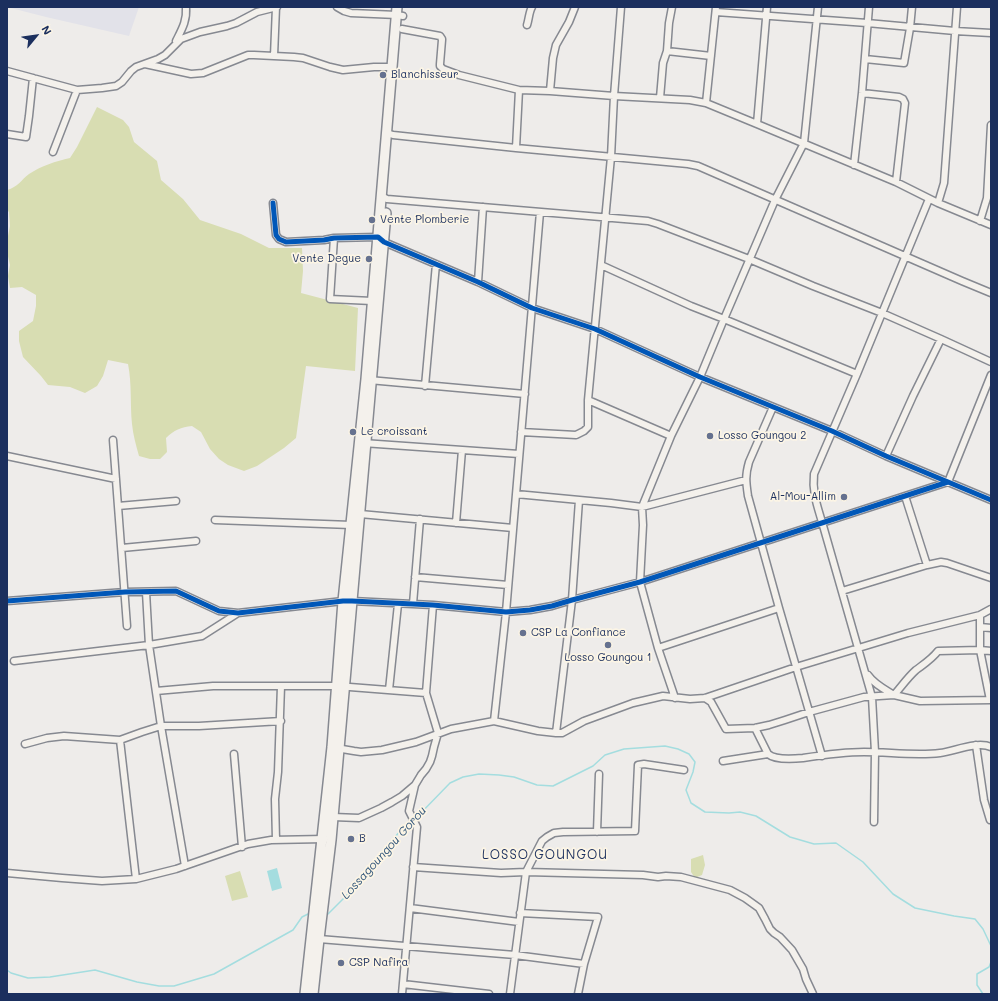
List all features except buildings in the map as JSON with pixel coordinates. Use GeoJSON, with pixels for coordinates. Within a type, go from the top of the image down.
{"type":"FeatureCollection","features":[{"type":"Feature","properties":{"kind":"main road"},"geometry":{"type":"LineString","coordinates":[[313,994],[336,748],[351,525],[369,380],[390,134],[402,30],[400,11]]}},
{"type":"Feature","properties":{"kind":"main road"},"geometry":{"type":"LineString","coordinates":[[390,134],[393,67],[400,11]]}},
{"type":"Feature","properties":{"kind":"main road"},"geometry":{"type":"LineString","coordinates":[[369,380],[372,301],[381,240]]}},
{"type":"Feature","properties":{"kind":"main road"},"geometry":{"type":"LineString","coordinates":[[347,601],[360,514],[362,443]]}},
{"type":"Feature","properties":{"kind":"main road"},"geometry":{"type":"LineString","coordinates":[[305,994],[327,840],[334,817],[336,748]]}},
{"type":"Feature","properties":{"kind":"street"},"geometry":{"type":"LineString","coordinates":[[175,44],[186,21],[186,7]]}},
{"type":"Feature","properties":{"kind":"street"},"geometry":{"type":"LineString","coordinates":[[7,70],[77,90],[116,86],[122,82],[136,67],[165,55],[181,39],[200,32],[232,25],[258,12],[276,7],[274,56]]}},
{"type":"Feature","properties":{"kind":"street"},"geometry":{"type":"LineString","coordinates":[[338,7],[351,13],[400,11]]}},
{"type":"Feature","properties":{"kind":"street"},"geometry":{"type":"LineString","coordinates":[[527,25],[530,17],[529,12],[532,7]]}},
{"type":"Feature","properties":{"kind":"street"},"geometry":{"type":"LineString","coordinates":[[550,90],[553,58],[556,45],[569,22],[575,7]]}},
{"type":"Feature","properties":{"kind":"street"},"geometry":{"type":"LineString","coordinates":[[521,432],[574,435],[580,433],[588,427],[588,400],[602,265],[622,7]]}},
{"type":"Feature","properties":{"kind":"street"},"geometry":{"type":"LineString","coordinates":[[660,98],[663,63],[667,51],[672,7]]}},
{"type":"Feature","properties":{"kind":"street"},"geometry":{"type":"LineString","coordinates":[[757,124],[767,7]]}},
{"type":"Feature","properties":{"kind":"street"},"geometry":{"type":"LineString","coordinates":[[675,698],[658,648],[640,582],[642,507],[671,436],[700,377],[775,200],[804,143],[818,7]]}},
{"type":"Feature","properties":{"kind":"street"},"geometry":{"type":"LineString","coordinates":[[854,165],[869,7]]}},
{"type":"Feature","properties":{"kind":"street"},"geometry":{"type":"LineString","coordinates":[[864,59],[904,63],[912,7]]}},
{"type":"Feature","properties":{"kind":"street"},"geometry":{"type":"LineString","coordinates":[[938,203],[944,183],[957,7]]}},
{"type":"Feature","properties":{"kind":"street"},"geometry":{"type":"LineString","coordinates":[[706,103],[716,9],[910,28],[991,33]]}},
{"type":"Feature","properties":{"kind":"street"},"geometry":{"type":"LineString","coordinates":[[402,30],[441,37],[440,66],[443,69],[459,75],[519,90],[550,90],[614,96],[690,100],[706,103],[896,182],[928,199],[991,226]]}},
{"type":"Feature","properties":{"kind":"street"},"geometry":{"type":"LineString","coordinates":[[667,51],[711,56]]}},
{"type":"Feature","properties":{"kind":"street"},"geometry":{"type":"LineString","coordinates":[[145,64],[191,74],[203,73],[248,55],[303,58],[343,70],[393,67]]}},
{"type":"Feature","properties":{"kind":"street"},"geometry":{"type":"LineString","coordinates":[[7,134],[26,137],[33,78]]}},
{"type":"Feature","properties":{"kind":"street"},"geometry":{"type":"LineString","coordinates":[[53,152],[77,90]]}},
{"type":"Feature","properties":{"kind":"street"},"geometry":{"type":"LineString","coordinates":[[516,148],[519,90]]}},
{"type":"Feature","properties":{"kind":"street"},"geometry":{"type":"LineString","coordinates":[[862,93],[899,97],[905,102],[896,182]]}},
{"type":"Feature","properties":{"kind":"street"},"geometry":{"type":"LineString","coordinates":[[980,221],[986,198],[991,125]]}},
{"type":"Feature","properties":{"kind":"street"},"geometry":{"type":"LineString","coordinates":[[390,134],[698,166],[962,281],[991,292]]}},
{"type":"Feature","properties":{"kind":"street"},"geometry":{"type":"LineString","coordinates":[[384,198],[648,221],[882,312],[991,362]]}},
{"type":"Feature","properties":{"kind":"street"},"geometry":{"type":"LineString","coordinates":[[874,822],[875,752],[872,697],[814,495],[813,481],[814,474],[857,374],[928,199]]}},
{"type":"Feature","properties":{"kind":"street"},"geometry":{"type":"LineString","coordinates":[[273,203],[276,235],[279,239],[286,242],[334,238],[381,240],[478,282],[532,308],[595,329],[700,377],[832,431],[886,456],[991,500]]}},
{"type":"Feature","properties":{"kind":"street"},"geometry":{"type":"LineString","coordinates":[[478,282],[483,207]]}},
{"type":"Feature","properties":{"kind":"street"},"geometry":{"type":"LineString","coordinates":[[494,721],[506,612],[540,212]]}},
{"type":"Feature","properties":{"kind":"street"},"geometry":{"type":"LineString","coordinates":[[334,238],[330,299],[372,301]]}},
{"type":"Feature","properties":{"kind":"street"},"geometry":{"type":"LineString","coordinates":[[425,386],[436,264]]}},
{"type":"Feature","properties":{"kind":"street"},"geometry":{"type":"LineString","coordinates":[[602,265],[691,306],[857,374]]}},
{"type":"Feature","properties":{"kind":"street"},"geometry":{"type":"LineString","coordinates":[[886,456],[941,338]]}},
{"type":"Feature","properties":{"kind":"street"},"geometry":{"type":"LineString","coordinates":[[948,482],[991,375]]}},
{"type":"Feature","properties":{"kind":"street"},"geometry":{"type":"LineString","coordinates":[[369,380],[525,394]]}},
{"type":"Feature","properties":{"kind":"street"},"geometry":{"type":"LineString","coordinates":[[588,400],[671,436]]}},
{"type":"Feature","properties":{"kind":"street"},"geometry":{"type":"LineString","coordinates":[[773,407],[746,471],[748,496],[760,543],[822,756]]}},
{"type":"Feature","properties":{"kind":"street"},"geometry":{"type":"LineString","coordinates":[[114,440],[127,626]]}},
{"type":"Feature","properties":{"kind":"street"},"geometry":{"type":"LineString","coordinates":[[362,443],[519,454]]}},
{"type":"Feature","properties":{"kind":"street"},"geometry":{"type":"LineString","coordinates":[[456,523],[462,450]]}},
{"type":"Feature","properties":{"kind":"street"},"geometry":{"type":"LineString","coordinates":[[7,456],[116,478]]}},
{"type":"Feature","properties":{"kind":"street"},"geometry":{"type":"LineString","coordinates":[[516,494],[642,507],[746,480]]}},
{"type":"Feature","properties":{"kind":"street"},"geometry":{"type":"LineString","coordinates":[[7,601],[125,592],[176,592],[219,611],[238,613],[347,601],[433,605],[506,612],[530,610],[552,606],[640,582],[948,482]]}},
{"type":"Feature","properties":{"kind":"street"},"geometry":{"type":"LineString","coordinates":[[905,496],[927,565]]}},
{"type":"Feature","properties":{"kind":"street"},"geometry":{"type":"LineString","coordinates":[[556,733],[572,600],[579,500]]}},
{"type":"Feature","properties":{"kind":"street"},"geometry":{"type":"LineString","coordinates":[[118,506],[176,501]]}},
{"type":"Feature","properties":{"kind":"street"},"geometry":{"type":"LineString","coordinates":[[360,514],[513,528]]}},
{"type":"Feature","properties":{"kind":"street"},"geometry":{"type":"LineString","coordinates":[[413,604],[420,519]]}},
{"type":"Feature","properties":{"kind":"street"},"geometry":{"type":"LineString","coordinates":[[215,520],[351,525]]}},
{"type":"Feature","properties":{"kind":"street"},"geometry":{"type":"LineString","coordinates":[[122,548],[196,541]]}},
{"type":"Feature","properties":{"kind":"street"},"geometry":{"type":"LineString","coordinates":[[842,591],[941,562],[991,578]]}},
{"type":"Feature","properties":{"kind":"street"},"geometry":{"type":"LineString","coordinates":[[416,577],[508,585]]}},
{"type":"Feature","properties":{"kind":"street"},"geometry":{"type":"LineString","coordinates":[[146,592],[150,645],[156,691],[184,866]]}},
{"type":"Feature","properties":{"kind":"street"},"geometry":{"type":"LineString","coordinates":[[389,690],[398,604]]}},
{"type":"Feature","properties":{"kind":"street"},"geometry":{"type":"LineString","coordinates":[[402,994],[417,827],[409,811],[415,785],[430,762],[438,733],[426,693],[433,605]]}},
{"type":"Feature","properties":{"kind":"street"},"geometry":{"type":"LineString","coordinates":[[658,648],[779,608]]}},
{"type":"Feature","properties":{"kind":"street"},"geometry":{"type":"LineString","coordinates":[[336,748],[361,752],[382,750],[416,742],[451,729],[494,721],[538,731],[562,733],[584,721],[633,703],[663,696],[690,699],[705,698],[796,667],[908,633],[980,615],[991,609]]}},
{"type":"Feature","properties":{"kind":"street"},"geometry":{"type":"LineString","coordinates":[[14,661],[150,645],[202,636],[238,613]]}},
{"type":"Feature","properties":{"kind":"street"},"geometry":{"type":"LineString","coordinates":[[866,672],[872,680],[883,689],[894,695],[920,701],[990,700],[980,650],[980,615]]}},
{"type":"Feature","properties":{"kind":"street"},"geometry":{"type":"LineString","coordinates":[[980,627],[991,628]]}},
{"type":"Feature","properties":{"kind":"street"},"geometry":{"type":"LineString","coordinates":[[705,698],[711,702],[726,729],[755,728],[864,697],[894,695],[915,671],[923,666],[938,651],[991,651]]}},
{"type":"Feature","properties":{"kind":"street"},"geometry":{"type":"LineString","coordinates":[[156,691],[212,686],[341,686],[426,693]]}},
{"type":"Feature","properties":{"kind":"street"},"geometry":{"type":"LineString","coordinates":[[276,840],[275,799],[278,772],[282,686]]}},
{"type":"Feature","properties":{"kind":"street"},"geometry":{"type":"LineString","coordinates":[[25,744],[47,738],[64,736],[120,740],[161,726],[199,726],[281,721]]}},
{"type":"Feature","properties":{"kind":"street"},"geometry":{"type":"LineString","coordinates":[[755,728],[768,754]]}},
{"type":"Feature","properties":{"kind":"street"},"geometry":{"type":"LineString","coordinates":[[120,740],[136,880]]}},
{"type":"Feature","properties":{"kind":"street"},"geometry":{"type":"LineString","coordinates":[[976,745],[984,800],[990,820]]}},
{"type":"Feature","properties":{"kind":"street"},"geometry":{"type":"LineString","coordinates":[[723,762],[768,754],[770,756],[782,758],[862,752],[917,755],[940,753],[976,745],[987,745],[991,747]]}},
{"type":"Feature","properties":{"kind":"street"},"geometry":{"type":"LineString","coordinates":[[234,754],[242,847]]}},
{"type":"Feature","properties":{"kind":"street"},"geometry":{"type":"LineString","coordinates":[[510,994],[526,872],[542,841],[554,833],[563,832],[635,831],[638,765],[644,764],[684,770]]}},
{"type":"Feature","properties":{"kind":"street"},"geometry":{"type":"LineString","coordinates":[[597,832],[599,774]]}},
{"type":"Feature","properties":{"kind":"street"},"geometry":{"type":"LineString","coordinates":[[334,817],[359,818],[392,802],[415,785]]}},
{"type":"Feature","properties":{"kind":"street"},"geometry":{"type":"LineString","coordinates":[[7,873],[102,881],[136,880],[242,847],[271,840],[327,840]]}},
{"type":"Feature","properties":{"kind":"street"},"geometry":{"type":"LineString","coordinates":[[413,867],[501,873],[526,872],[682,877],[730,890],[759,908],[770,928],[792,950],[803,969],[813,994]]}},
{"type":"Feature","properties":{"kind":"street"},"geometry":{"type":"LineString","coordinates":[[410,908],[519,922]]}},
{"type":"Feature","properties":{"kind":"street"},"geometry":{"type":"LineString","coordinates":[[520,913],[598,917],[584,964],[578,994]]}},
{"type":"Feature","properties":{"kind":"street"},"geometry":{"type":"LineString","coordinates":[[319,939],[515,955],[584,964]]}},
{"type":"Feature","properties":{"kind":"street"},"geometry":{"type":"LineString","coordinates":[[403,984],[489,994]]}},
{"type":"Feature","properties":{"kind":"shaded area"},"geometry":{"type":"Polygon","coordinates":[[[7,7],[139,7],[129,36],[7,7]]]}},
{"type":"Feature","properties":{"kind":"green space"},"geometry":{"type":"Polygon","coordinates":[[[97,107],[123,120],[129,127],[134,142],[157,161],[161,180],[183,199],[200,220],[241,234],[269,248],[302,248],[303,271],[301,293],[358,308],[355,371],[306,366],[296,438],[257,466],[244,471],[228,465],[219,459],[210,449],[201,432],[192,426],[178,429],[166,438],[167,452],[160,459],[150,459],[139,456],[132,428],[128,364],[108,360],[103,376],[97,386],[85,393],[70,387],[48,385],[23,357],[19,341],[19,331],[33,321],[36,306],[36,295],[22,287],[10,288],[8,276],[10,265],[7,252],[7,241],[10,226],[9,212],[7,210],[7,190],[14,187],[29,174],[38,169],[54,162],[70,158],[97,107]]]}},
{"type":"Feature","properties":{"kind":"green space"},"geometry":{"type":"Polygon","coordinates":[[[703,855],[705,865],[702,875],[695,878],[691,872],[691,859],[703,855]]]}},
{"type":"Feature","properties":{"kind":"green space"},"geometry":{"type":"Polygon","coordinates":[[[240,871],[248,897],[232,901],[225,876],[240,871]]]}},
{"type":"Feature","properties":{"kind":"water"},"geometry":{"type":"Polygon","coordinates":[[[277,868],[282,888],[272,891],[267,871],[277,868]]]}},
{"type":"Feature","properties":{"kind":"waterway","name":"Lossagoungou Gorou"},"geometry":{"type":"LineString","coordinates":[[416,818],[450,783],[463,777],[479,774],[499,775],[514,777],[537,785],[553,786],[593,766],[605,755],[624,749],[665,746],[678,749],[689,754],[695,762],[686,790],[691,803],[705,812],[740,812],[756,816],[790,837],[814,844],[836,843],[863,862],[893,894],[915,908],[975,919],[983,929],[991,946]]}},
{"type":"Feature","properties":{"kind":"waterway","name":"Lossagoungou Gorou"},"geometry":{"type":"LineString","coordinates":[[328,914],[368,874],[383,851],[401,830],[411,822]]}},
{"type":"Feature","properties":{"kind":"waterway","name":"Lossagoungou Gorou"},"geometry":{"type":"LineString","coordinates":[[7,970],[11,973],[28,978],[50,977],[95,970],[137,982],[159,986],[174,986],[214,974],[293,930],[302,917],[310,913]]}},
{"type":"Feature","properties":{"kind":"waterway","name":"Lossagoungou Gorou"},"geometry":{"type":"LineString","coordinates":[[983,994],[977,985],[977,974],[989,967],[991,962]]}},
{"type":"Feature","properties":{"kind":"cycle path"},"geometry":{"type":"LineString","coordinates":[[273,203],[276,235],[279,239],[286,242],[334,238],[378,237],[384,242],[478,282],[532,308],[595,329],[700,377],[832,431],[886,456],[991,500]]}},
{"type":"Feature","properties":{"kind":"cycle path"},"geometry":{"type":"LineString","coordinates":[[7,601],[125,592],[176,591],[219,611],[238,613],[343,601],[433,605],[506,612],[530,610],[552,606],[640,582],[948,482]]}},
{"type":"Feature","properties":{"kind":"place","name":"Blanchisseur"},"geometry":{"type":"Point","coordinates":[383,75]}},
{"type":"Feature","properties":{"kind":"place","name":"Vente Plomberie"},"geometry":{"type":"Point","coordinates":[372,220]}},
{"type":"Feature","properties":{"kind":"place","name":"Vente Degue"},"geometry":{"type":"Point","coordinates":[369,259]}},
{"type":"Feature","properties":{"kind":"place","name":"Le croissant"},"geometry":{"type":"Point","coordinates":[353,432]}},
{"type":"Feature","properties":{"kind":"place","name":"Losso Goungou 2"},"geometry":{"type":"Point","coordinates":[710,436]}},
{"type":"Feature","properties":{"kind":"place","name":"Al-Mou-Allim"},"geometry":{"type":"Point","coordinates":[844,497]}},
{"type":"Feature","properties":{"kind":"place","name":"CSP La Confiance"},"geometry":{"type":"Point","coordinates":[523,633]}},
{"type":"Feature","properties":{"kind":"place","name":"Losso Goungou 1"},"geometry":{"type":"Point","coordinates":[608,645]}},
{"type":"Feature","properties":{"kind":"place","name":"B"},"geometry":{"type":"Point","coordinates":[351,839]}},
{"type":"Feature","properties":{"kind":"place","name":"CSP Nafira"},"geometry":{"type":"Point","coordinates":[341,963]}},
{"type":"Feature","properties":{"kind":"district","name":"LOSSO GOUNGOU"},"geometry":{"type":"Point","coordinates":[545,855]}}]}
